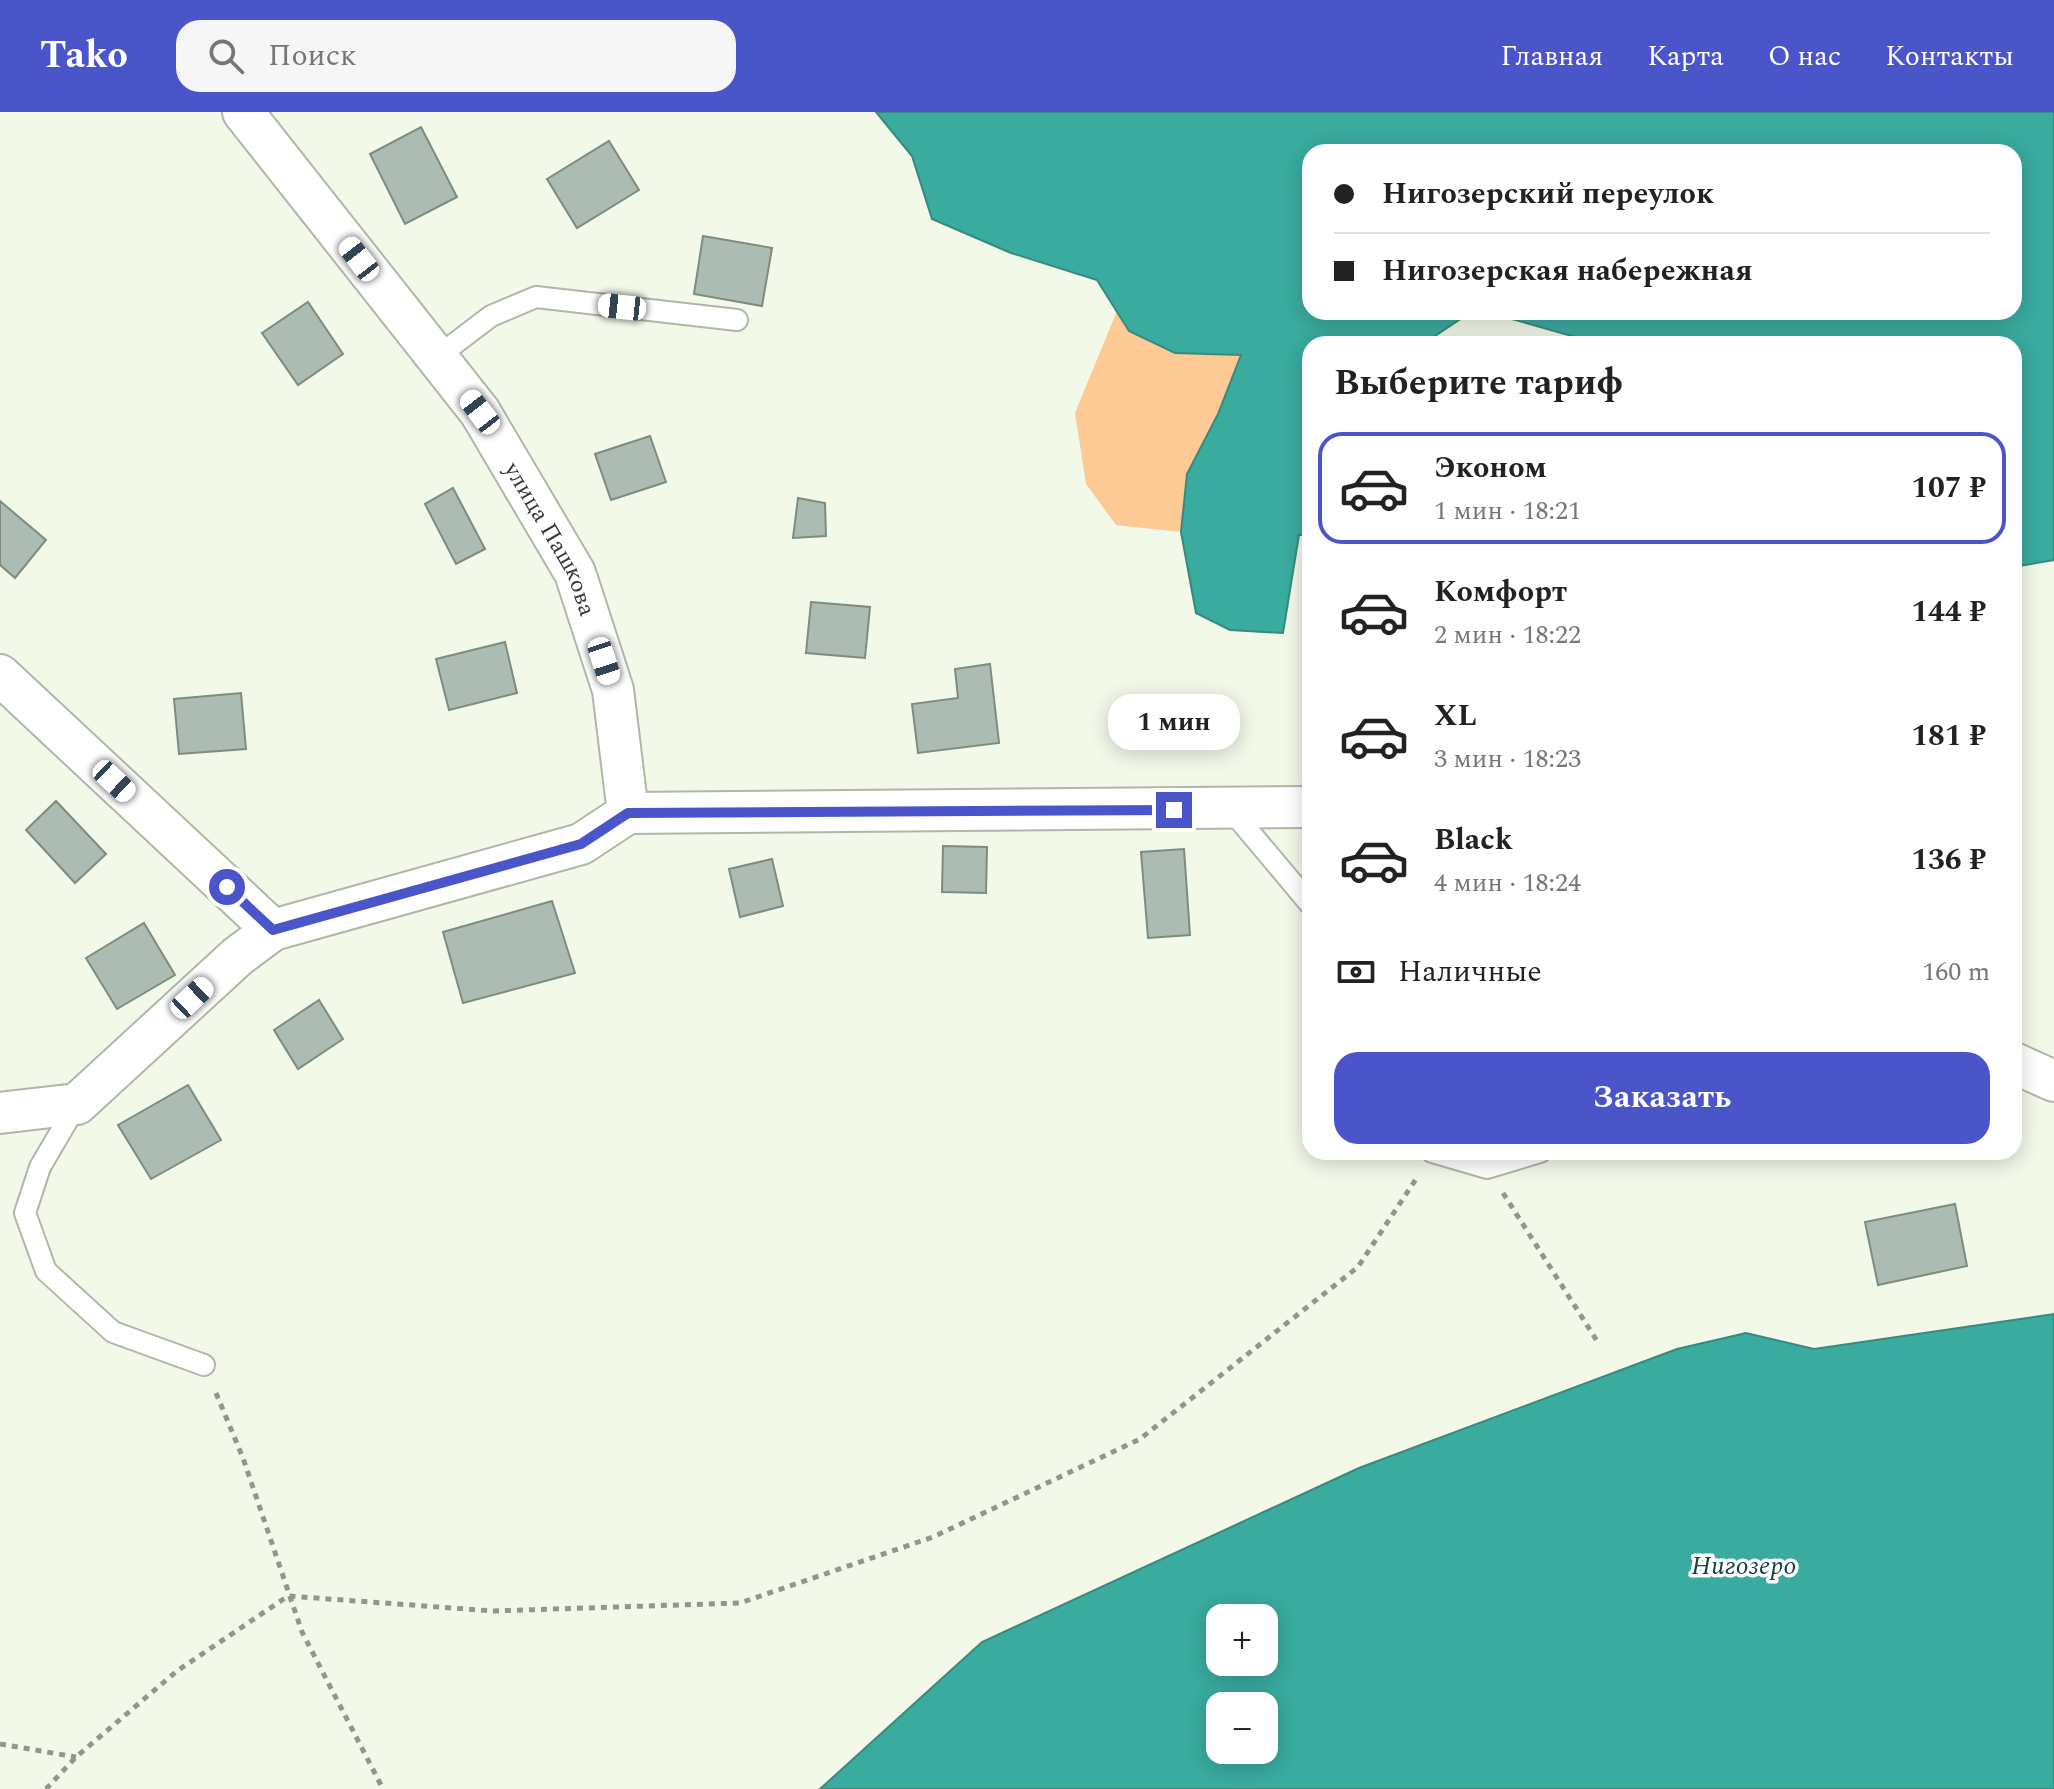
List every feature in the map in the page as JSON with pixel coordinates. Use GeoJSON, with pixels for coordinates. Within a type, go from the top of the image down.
{"type":"FeatureCollection","features":[{"type":"Feature","properties":{"kind":"street","name":"улица Пашкова"},"geometry":{"type":"LineString","coordinates":[[243,112],[480,412],[575,573],[613,690],[628,813]]}},
{"type":"Feature","properties":{"kind":"street"},"geometry":{"type":"LineString","coordinates":[[0,675],[273,930]]}},
{"type":"Feature","properties":{"kind":"street"},"geometry":{"type":"LineString","coordinates":[[0,1113],[77,1104],[238,956],[273,930],[581,844],[628,813],[1232,811],[1302,807]]}},
{"type":"Feature","properties":{"kind":"street"},"geometry":{"type":"LineString","coordinates":[[2022,1067],[2054,1081]]}},
{"type":"Feature","properties":{"kind":"lane"},"geometry":{"type":"LineString","coordinates":[[437,357],[491,316],[536,297],[737,320]]}},
{"type":"Feature","properties":{"kind":"lane"},"geometry":{"type":"LineString","coordinates":[[1232,811],[1302,894]]}},
{"type":"Feature","properties":{"kind":"lane"},"geometry":{"type":"LineString","coordinates":[[77,1104],[40,1167],[25,1213],[46,1271],[113,1332],[204,1365]]}},
{"type":"Feature","properties":{"kind":"lane"},"geometry":{"type":"LineString","coordinates":[[1456,1160],[1487,1168],[1514,1160]]}},
{"type":"Feature","properties":{"kind":"path"},"geometry":{"type":"LineString","coordinates":[[46,1789],[76,1757],[177,1671],[288,1596],[493,1611],[740,1603],[933,1537],[1140,1439],[1358,1267],[1428,1160]]}},
{"type":"Feature","properties":{"kind":"path"},"geometry":{"type":"LineString","coordinates":[[1487,1168],[1599,1344]]}},
{"type":"Feature","properties":{"kind":"path"},"geometry":{"type":"LineString","coordinates":[[204,1365],[243,1458],[288,1596],[334,1700],[383,1789]]}},
{"type":"Feature","properties":{"kind":"path"},"geometry":{"type":"LineString","coordinates":[[0,1744],[76,1757]]}},
{"type":"Feature","properties":{"kind":"shaded area"},"geometry":{"type":"Polygon","coordinates":[[[1117,311],[1129,326],[1156,345],[1188,352],[1242,355],[1218,414],[1187,474],[1181,532],[1116,525],[1086,484],[1075,413],[1117,311]]]}},
{"type":"Feature","properties":{"kind":"water"},"geometry":{"type":"Polygon","coordinates":[[[876,112],[2054,112],[2054,560],[2022,566],[2022,336],[1572,336],[1515,320],[2022,320],[2022,144],[1302,144],[1302,320],[1459,320],[1435,336],[1302,336],[1302,535],[1299,535],[1283,633],[1230,630],[1196,613],[1181,532],[1187,474],[1218,414],[1241,355],[1175,353],[1129,331],[1097,280],[1011,253],[932,219],[912,156],[876,112]]]}},
{"type":"Feature","properties":{"kind":"water","name":"Нигозеро"},"geometry":{"type":"Polygon","coordinates":[[[2054,1314],[2054,1789],[820,1789],[982,1642],[1359,1468],[1677,1349],[1746,1333],[1814,1349],[2054,1314]]]}},
{"type":"Feature","properties":{"kind":"building"},"geometry":{"type":"Polygon","coordinates":[[[421,127],[457,197],[405,224],[370,154],[421,127]]]}},
{"type":"Feature","properties":{"kind":"building"},"geometry":{"type":"Polygon","coordinates":[[[609,141],[639,190],[577,228],[547,179],[609,141]]]}},
{"type":"Feature","properties":{"kind":"building"},"geometry":{"type":"Polygon","coordinates":[[[703,236],[772,248],[762,306],[694,294],[703,236]]]}},
{"type":"Feature","properties":{"kind":"building"},"geometry":{"type":"Polygon","coordinates":[[[308,302],[343,354],[298,385],[262,333],[308,302]]]}},
{"type":"Feature","properties":{"kind":"building"},"geometry":{"type":"Polygon","coordinates":[[[650,436],[666,482],[611,500],[595,454],[650,436]]]}},
{"type":"Feature","properties":{"kind":"building"},"geometry":{"type":"Polygon","coordinates":[[[453,488],[485,549],[456,564],[425,504],[453,488]]]}},
{"type":"Feature","properties":{"kind":"building"},"geometry":{"type":"Polygon","coordinates":[[[798,498],[825,503],[826,536],[793,538],[798,498]]]}},
{"type":"Feature","properties":{"kind":"building"},"geometry":{"type":"Polygon","coordinates":[[[0,501],[46,540],[15,578],[0,565],[0,501]]]}},
{"type":"Feature","properties":{"kind":"building"},"geometry":{"type":"Polygon","coordinates":[[[811,602],[870,607],[865,658],[806,653],[811,602]]]}},
{"type":"Feature","properties":{"kind":"building"},"geometry":{"type":"Polygon","coordinates":[[[505,642],[517,693],[449,710],[436,659],[505,642]]]}},
{"type":"Feature","properties":{"kind":"building"},"geometry":{"type":"Polygon","coordinates":[[[990,664],[999,743],[918,753],[912,704],[958,698],[955,669],[990,664]]]}},
{"type":"Feature","properties":{"kind":"building"},"geometry":{"type":"Polygon","coordinates":[[[241,693],[246,749],[179,754],[174,699],[241,693]]]}},
{"type":"Feature","properties":{"kind":"building"},"geometry":{"type":"Polygon","coordinates":[[[56,801],[106,854],[75,883],[26,830],[56,801]]]}},
{"type":"Feature","properties":{"kind":"building"},"geometry":{"type":"Polygon","coordinates":[[[943,846],[987,847],[986,893],[942,892],[943,846]]]}},
{"type":"Feature","properties":{"kind":"building"},"geometry":{"type":"Polygon","coordinates":[[[1184,849],[1190,935],[1148,938],[1141,852],[1184,849]]]}},
{"type":"Feature","properties":{"kind":"building"},"geometry":{"type":"Polygon","coordinates":[[[772,859],[783,906],[740,917],[729,869],[772,859]]]}},
{"type":"Feature","properties":{"kind":"building"},"geometry":{"type":"Polygon","coordinates":[[[552,901],[575,973],[463,1003],[443,932],[552,901]]]}},
{"type":"Feature","properties":{"kind":"building"},"geometry":{"type":"Polygon","coordinates":[[[144,923],[175,975],[117,1009],[86,958],[144,923]]]}},
{"type":"Feature","properties":{"kind":"building"},"geometry":{"type":"Polygon","coordinates":[[[319,1000],[343,1039],[298,1069],[274,1030],[319,1000]]]}},
{"type":"Feature","properties":{"kind":"building"},"geometry":{"type":"Polygon","coordinates":[[[188,1085],[221,1140],[151,1179],[118,1125],[188,1085]]]}},
{"type":"Feature","properties":{"kind":"building"},"geometry":{"type":"Polygon","coordinates":[[[1955,1204],[1967,1266],[1878,1285],[1865,1222],[1955,1204]]]}},
{"type":"Feature","properties":{"kind":"route"},"geometry":{"type":"LineString","coordinates":[[227,887],[273,930],[581,844],[628,813],[1174,810]]}}]}
